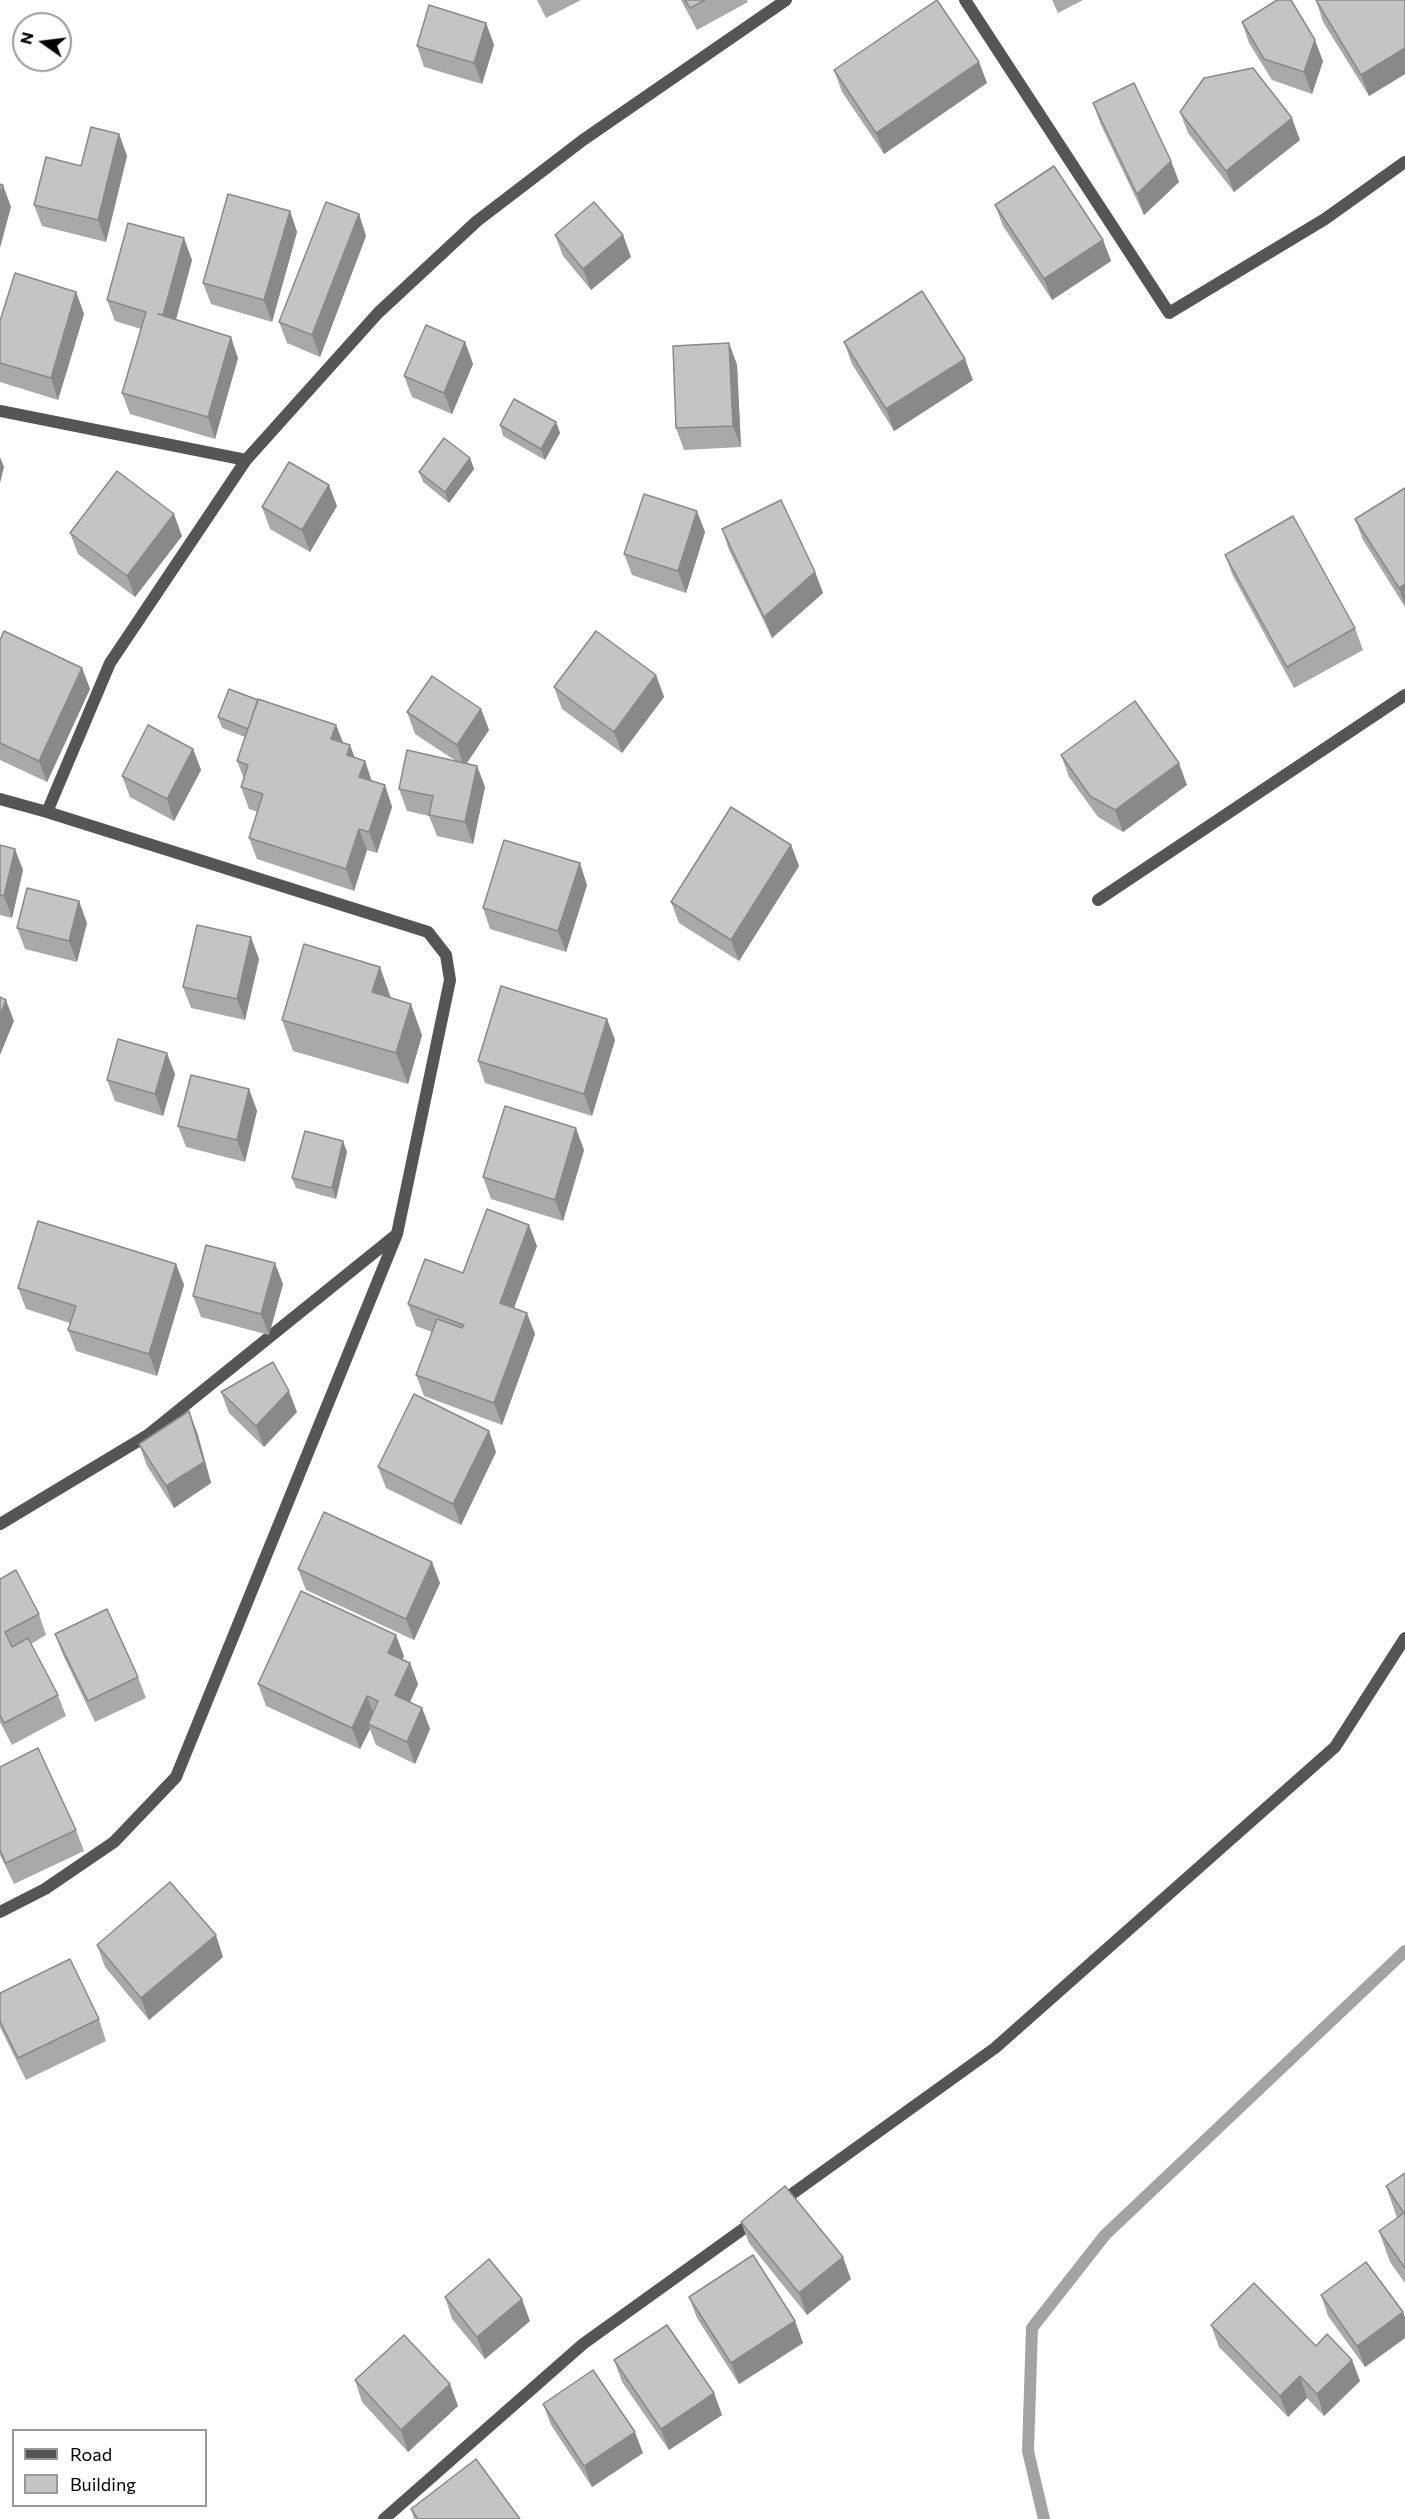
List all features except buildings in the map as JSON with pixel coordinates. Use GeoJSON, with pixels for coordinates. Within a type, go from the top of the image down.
{"type":"FeatureCollection","features":[{"type":"Feature","properties":{"kind":"street"},"geometry":{"type":"LineString","coordinates":[[46,812],[110,663],[246,460],[378,314],[477,221],[583,140],[786,0]]}},
{"type":"Feature","properties":{"kind":"street"},"geometry":{"type":"LineString","coordinates":[[965,0],[1169,313],[1325,219],[1405,162]]}},
{"type":"Feature","properties":{"kind":"street"},"geometry":{"type":"LineString","coordinates":[[0,411],[246,460]]}},
{"type":"Feature","properties":{"kind":"street"},"geometry":{"type":"LineString","coordinates":[[1098,900],[1405,695]]}},
{"type":"Feature","properties":{"kind":"street"},"geometry":{"type":"LineString","coordinates":[[0,799],[428,932],[446,955],[450,980],[397,1234],[176,1777],[114,1842],[45,1889],[0,1912]]}},
{"type":"Feature","properties":{"kind":"street"},"geometry":{"type":"LineString","coordinates":[[0,1524],[147,1435],[397,1234]]}},
{"type":"Feature","properties":{"kind":"street"},"geometry":{"type":"LineString","coordinates":[[384,2519],[583,2344],[995,2048],[1335,1747],[1405,1638]]}},
{"type":"Feature","properties":{"kind":"waterway"},"geometry":{"type":"LineString","coordinates":[[1044,2519],[1028,2451],[1032,2328],[1105,2235],[1405,1951]]}}]}
